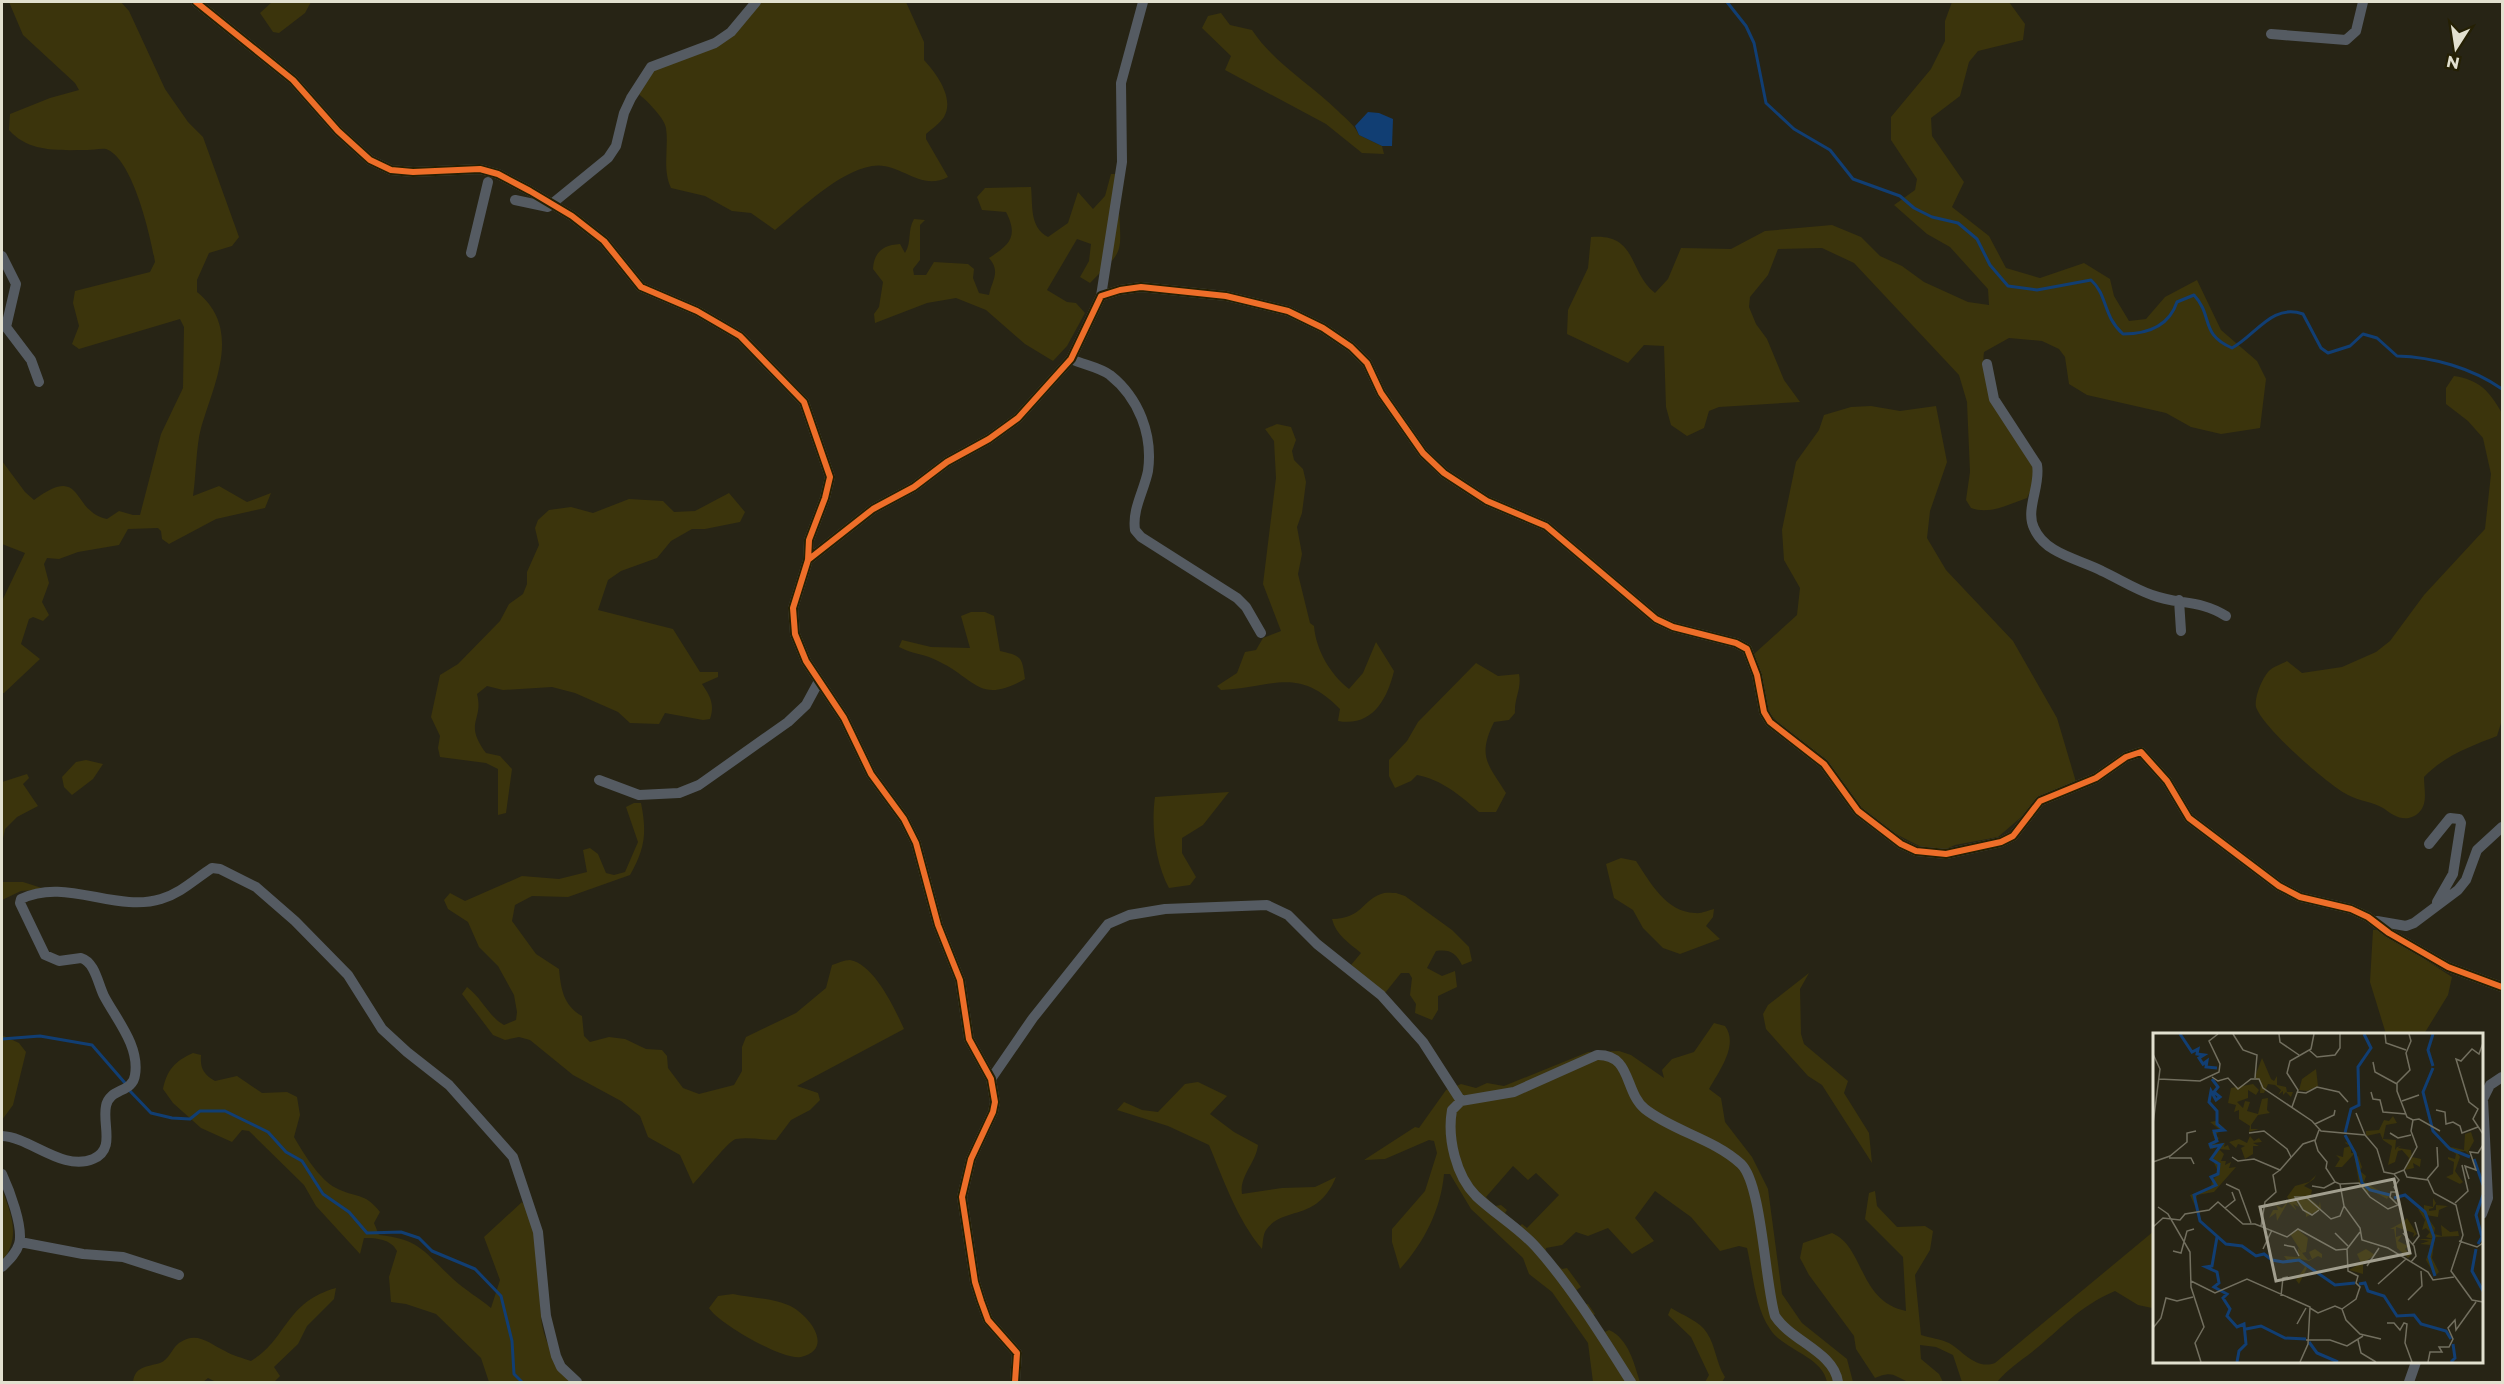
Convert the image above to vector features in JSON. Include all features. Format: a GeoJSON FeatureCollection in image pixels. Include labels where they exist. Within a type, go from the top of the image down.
{"type":"FeatureCollection","features":[{"type":"Feature","properties":{"kind":"street"},"geometry":{"type":"LineString","coordinates":[[196,2],[293,80],[338,131],[380,166],[413,172],[480,169],[510,180],[553,204],[608,245],[641,287],[697,311],[740,336],[804,402],[830,477],[825,498],[809,540],[808,560],[792,617],[803,654],[844,718],[878,786],[904,819],[912,835],[924,864],[938,924],[960,980],[969,1039],[990,1079],[994,1102],[993,1112],[971,1159],[962,1197],[978,1292],[988,1320],[1017,1353],[1016,1383]]}},
{"type":"Feature","properties":{"kind":"street"},"geometry":{"type":"LineString","coordinates":[[515,200],[548,207],[553,204],[608,158],[616,146],[627,105],[651,67],[715,43],[730,33],[756,2]]}},
{"type":"Feature","properties":{"kind":"street"},"geometry":{"type":"LineString","coordinates":[[808,560],[873,509],[914,487],[947,462],[989,439],[1018,418],[1071,359],[1101,296],[1122,162],[1121,83],[1143,2]]}},
{"type":"Feature","properties":{"kind":"street"},"geometry":{"type":"LineString","coordinates":[[2271,34],[2346,40],[2356,31],[2363,2]]}},
{"type":"Feature","properties":{"kind":"street"},"geometry":{"type":"LineString","coordinates":[[471,253],[488,182]]}},
{"type":"Feature","properties":{"kind":"street"},"geometry":{"type":"LineString","coordinates":[[2,256],[16,284],[6,327],[31,360],[39,382]]}},
{"type":"Feature","properties":{"kind":"street"},"geometry":{"type":"LineString","coordinates":[[1101,296],[1142,287],[1226,296],[1288,311],[1323,328],[1351,347],[1367,363],[1381,393],[1423,453],[1444,473],[1487,501],[1546,526],[1656,619],[1673,627],[1726,640],[1747,649],[1757,675],[1764,712],[1770,722],[1824,764],[1851,803],[1866,818],[1916,851],[1946,854],[2001,842],[2013,836],[2040,801],[2097,778],[2126,757],[2141,752],[2167,781],[2189,818],[2280,886],[2300,897],[2351,909],[2377,921],[2406,926],[2458,890],[2466,880],[2477,850],[2502,827]]}},
{"type":"Feature","properties":{"kind":"street"},"geometry":{"type":"LineString","coordinates":[[1071,359],[1109,375],[1130,396],[1146,428],[1148,472],[1135,512],[1135,530],[1141,537],[1237,597],[1246,607],[1261,633]]}},
{"type":"Feature","properties":{"kind":"street"},"geometry":{"type":"LineString","coordinates":[[1987,364],[1994,399],[2037,465],[2039,478],[2032,526],[2041,540],[2060,553],[2154,596],[2207,606],[2226,616]]}},
{"type":"Feature","properties":{"kind":"street"},"geometry":{"type":"LineString","coordinates":[[2179,600],[2181,631]]}},
{"type":"Feature","properties":{"kind":"street"},"geometry":{"type":"LineString","coordinates":[[599,780],[639,795],[679,793],[699,785],[788,722],[806,705],[819,681]]}},
{"type":"Feature","properties":{"kind":"street"},"geometry":{"type":"LineString","coordinates":[[2429,844],[2450,818],[2459,819],[2461,823],[2453,874],[2434,908]]}},
{"type":"Feature","properties":{"kind":"street"},"geometry":{"type":"LineString","coordinates":[[2,1136],[74,1161],[94,1159],[101,1153],[108,1139],[105,1115],[108,1100],[112,1095],[130,1086],[136,1075],[134,1058],[126,1034],[90,964],[81,958],[59,961],[45,955],[20,903],[21,899],[45,892],[138,902],[160,900],[178,892],[212,868],[220,869],[256,886],[302,928],[348,975],[382,1029],[449,1085],[513,1156],[538,1232],[544,1305],[556,1356],[561,1367],[578,1383]]}},
{"type":"Feature","properties":{"kind":"street"},"geometry":{"type":"LineString","coordinates":[[990,1079],[1034,1018],[1108,924],[1129,915],[1165,909],[1268,905],[1288,915],[1317,944],[1381,995],[1423,1042],[1461,1101]]}},
{"type":"Feature","properties":{"kind":"street"},"geometry":{"type":"LineString","coordinates":[[2377,921],[2389,933],[2448,967],[2502,987]]}},
{"type":"Feature","properties":{"kind":"street"},"geometry":{"type":"LineString","coordinates":[[1631,1383],[1602,1337],[1535,1246],[1474,1194],[1459,1168],[1452,1143],[1452,1110],[1461,1101],[1514,1092],[1597,1055],[1608,1055],[1616,1059],[1644,1108],[1733,1159],[1749,1175],[1775,1316],[1783,1328],[1834,1366],[1838,1383]]}},
{"type":"Feature","properties":{"kind":"street"},"geometry":{"type":"LineString","coordinates":[[2483,1209],[2488,1198],[2483,1099],[2490,1085],[2502,1077]]}},
{"type":"Feature","properties":{"kind":"street"},"geometry":{"type":"LineString","coordinates":[[2,1174],[14,1209],[20,1242],[2,1268]]}},
{"type":"Feature","properties":{"kind":"street"},"geometry":{"type":"LineString","coordinates":[[20,1242],[82,1254],[123,1257],[179,1275]]}},
{"type":"Feature","properties":{"kind":"street"},"geometry":{"type":"LineString","coordinates":[[2409,1383],[2416,1363]]}},
{"type":"Feature","properties":{"kind":"shaded area"},"geometry":{"type":"Polygon","coordinates":[[[9,2],[121,2],[129,11],[165,89],[188,122],[203,137],[239,237],[232,246],[209,253],[197,280],[197,292],[211,307],[219,323],[222,339],[218,375],[199,435],[193,496],[219,486],[247,502],[271,493],[265,508],[216,519],[169,544],[162,539],[158,528],[128,529],[119,545],[78,552],[59,559],[47,558],[44,564],[49,583],[42,602],[49,615],[43,621],[33,617],[29,619],[21,644],[40,659],[2,693],[2,601],[25,553],[2,544],[2,461],[25,492],[34,500],[61,486],[70,487],[87,508],[96,515],[107,519],[119,511],[140,515],[161,434],[183,388],[184,327],[180,319],[79,349],[72,344],[79,326],[73,303],[75,291],[150,272],[155,262],[139,200],[132,182],[116,155],[106,149],[45,149],[26,143],[9,130],[10,114],[50,98],[79,90],[75,83],[23,35],[9,2]]]}},
{"type":"Feature","properties":{"kind":"shaded area"},"geometry":{"type":"Polygon","coordinates":[[[272,2],[311,2],[305,13],[279,33],[273,32],[260,13],[272,2]]]}},
{"type":"Feature","properties":{"kind":"shaded area"},"geometry":{"type":"Polygon","coordinates":[[[753,2],[906,2],[924,42],[924,60],[939,79],[946,94],[947,110],[944,117],[926,134],[926,139],[948,177],[938,181],[928,181],[892,168],[872,166],[846,175],[833,183],[775,230],[751,213],[732,211],[705,196],[671,188],[666,166],[665,124],[652,107],[633,90],[649,64],[723,35],[753,2]]]}},
{"type":"Feature","properties":{"kind":"shaded area"},"geometry":{"type":"Polygon","coordinates":[[[1952,2],[2009,2],[2025,24],[2023,40],[1978,51],[1969,62],[1960,96],[1931,118],[1932,136],[1964,182],[1952,207],[1989,236],[2006,268],[2040,278],[2084,263],[2110,279],[2114,296],[2129,321],[2146,319],[2165,297],[2197,280],[2221,330],[2257,361],[2266,379],[2260,428],[2221,434],[2191,427],[2166,413],[2087,395],[2069,384],[2065,357],[2059,349],[2042,341],[2009,338],[1984,352],[1984,370],[1989,386],[2026,447],[2032,464],[2034,483],[2027,498],[1992,509],[1971,508],[1966,500],[1970,472],[1967,402],[1959,375],[1854,263],[1822,248],[1778,249],[1768,275],[1750,297],[1749,307],[1756,324],[1767,339],[1784,380],[1800,402],[1719,407],[1709,411],[1704,428],[1687,436],[1671,425],[1666,407],[1664,346],[1644,345],[1628,363],[1567,334],[1568,310],[1588,268],[1591,237],[1606,237],[1625,247],[1640,275],[1655,293],[1668,279],[1681,248],[1731,249],[1765,231],[1832,225],[1861,237],[1880,256],[1902,266],[1924,282],[1968,302],[1989,305],[1988,289],[1950,247],[1927,234],[1894,205],[1915,190],[1917,179],[1891,140],[1891,117],[1931,69],[1945,41],[1945,21],[1952,2]]]}},
{"type":"Feature","properties":{"kind":"shaded area"},"geometry":{"type":"Polygon","coordinates":[[[1221,13],[1230,25],[1252,30],[1270,52],[1347,119],[1359,135],[1382,146],[1384,154],[1362,153],[1326,124],[1225,70],[1231,56],[1202,28],[1208,16],[1221,13]]]}},
{"type":"Feature","properties":{"kind":"shaded area"},"geometry":{"type":"Polygon","coordinates":[[[1111,174],[1123,174],[1119,211],[1120,246],[1114,258],[1090,283],[1080,277],[1089,261],[1091,244],[1077,239],[1047,290],[1067,302],[1076,303],[1085,313],[1067,346],[1053,361],[1025,344],[986,310],[956,298],[927,303],[875,323],[874,314],[879,307],[883,282],[873,269],[875,258],[884,248],[900,244],[905,253],[914,219],[925,220],[920,225],[920,260],[913,269],[914,275],[926,275],[934,262],[968,264],[974,269],[973,278],[979,293],[989,295],[995,272],[989,258],[1007,244],[1012,228],[1006,212],[982,210],[977,197],[985,188],[1031,187],[1035,222],[1042,233],[1048,237],[1068,223],[1078,192],[1093,209],[1105,196],[1111,174]]]}},
{"type":"Feature","properties":{"kind":"shaded area"},"geometry":{"type":"Polygon","coordinates":[[[2454,376],[2471,380],[2483,388],[2493,398],[2502,413],[2502,720],[2497,736],[2449,757],[2424,777],[2423,807],[2416,815],[2402,818],[2379,806],[2348,795],[2326,780],[2271,728],[2256,707],[2256,699],[2268,672],[2287,661],[2302,673],[2342,667],[2376,652],[2390,641],[2424,595],[2485,529],[2491,474],[2483,438],[2468,421],[2446,404],[2446,388],[2454,376]]]}},
{"type":"Feature","properties":{"kind":"shaded area"},"geometry":{"type":"Polygon","coordinates":[[[1871,406],[1900,411],[1936,406],[1947,462],[1930,511],[1927,538],[1946,570],[2013,641],[2057,718],[2076,782],[2026,813],[1998,837],[1955,845],[1942,851],[1927,850],[1894,833],[1862,810],[1770,714],[1754,654],[1797,615],[1800,588],[1784,560],[1782,530],[1796,462],[1819,430],[1824,415],[1851,407],[1871,406]]]}},
{"type":"Feature","properties":{"kind":"shaded area"},"geometry":{"type":"Polygon","coordinates":[[[1277,424],[1291,427],[1296,440],[1292,451],[1294,460],[1303,469],[1306,482],[1302,513],[1297,527],[1302,554],[1298,574],[1310,623],[1314,626],[1321,653],[1330,669],[1349,689],[1363,673],[1376,642],[1394,671],[1382,701],[1376,709],[1360,720],[1338,721],[1340,709],[1325,695],[1311,687],[1297,683],[1284,682],[1221,690],[1217,686],[1237,673],[1245,652],[1256,650],[1263,638],[1281,631],[1263,584],[1276,478],[1274,441],[1265,429],[1277,424]]]}},
{"type":"Feature","properties":{"kind":"shaded area"},"geometry":{"type":"Polygon","coordinates":[[[729,493],[745,512],[740,522],[705,529],[692,529],[671,541],[657,558],[621,571],[608,580],[598,610],[673,629],[700,672],[718,672],[718,677],[702,684],[711,700],[710,719],[703,720],[665,713],[659,724],[630,723],[618,712],[575,693],[552,687],[503,690],[487,686],[477,694],[476,734],[486,753],[500,756],[512,769],[506,813],[498,815],[498,769],[486,763],[440,757],[438,748],[440,736],[431,717],[440,675],[458,664],[500,621],[509,604],[523,594],[527,584],[527,572],[539,545],[535,528],[538,520],[549,510],[571,507],[593,513],[629,499],[663,501],[674,512],[695,511],[729,493]]]}},
{"type":"Feature","properties":{"kind":"shaded area"},"geometry":{"type":"Polygon","coordinates":[[[971,612],[985,612],[994,616],[1000,651],[1013,654],[1020,659],[1025,679],[997,690],[987,689],[978,686],[938,661],[899,647],[902,640],[931,647],[970,648],[961,616],[971,612]]]}},
{"type":"Feature","properties":{"kind":"shaded area"},"geometry":{"type":"Polygon","coordinates":[[[1476,663],[1498,676],[1519,674],[1520,684],[1515,713],[1509,720],[1494,722],[1486,744],[1487,760],[1506,793],[1496,812],[1479,812],[1435,780],[1417,775],[1411,781],[1395,788],[1389,776],[1389,760],[1407,741],[1418,722],[1476,663]]]}},
{"type":"Feature","properties":{"kind":"shaded area"},"geometry":{"type":"Polygon","coordinates":[[[86,760],[103,764],[93,779],[72,795],[64,787],[62,777],[76,762],[86,760]]]}},
{"type":"Feature","properties":{"kind":"shaded area"},"geometry":{"type":"Polygon","coordinates":[[[27,774],[29,778],[23,784],[38,806],[17,817],[5,829],[2,843],[2,782],[27,774]]]}},
{"type":"Feature","properties":{"kind":"shaded area"},"geometry":{"type":"Polygon","coordinates":[[[1229,792],[1203,825],[1182,838],[1182,853],[1196,877],[1190,885],[1169,888],[1160,867],[1155,843],[1155,797],[1229,792]]]}},
{"type":"Feature","properties":{"kind":"shaded area"},"geometry":{"type":"Polygon","coordinates":[[[634,803],[641,803],[644,832],[642,849],[630,875],[568,897],[532,896],[515,905],[512,921],[536,954],[559,969],[564,996],[571,1007],[582,1016],[584,1036],[590,1042],[609,1037],[625,1039],[646,1049],[662,1050],[667,1056],[668,1068],[683,1088],[699,1094],[734,1085],[742,1071],[742,1047],[746,1037],[796,1013],[826,988],[832,965],[850,960],[859,963],[883,988],[904,1029],[797,1086],[818,1093],[820,1100],[810,1110],[791,1120],[776,1140],[746,1138],[732,1141],[693,1184],[680,1155],[648,1137],[640,1116],[621,1101],[573,1075],[530,1040],[519,1037],[505,1040],[493,1035],[462,994],[467,987],[504,1025],[516,1020],[514,995],[498,966],[479,947],[468,922],[448,909],[444,900],[450,893],[465,901],[522,876],[559,879],[587,872],[583,850],[590,848],[598,854],[606,873],[614,875],[625,872],[638,842],[626,807],[634,803]]]}},
{"type":"Feature","properties":{"kind":"shaded area"},"geometry":{"type":"Polygon","coordinates":[[[1621,858],[1636,861],[1660,894],[1676,907],[1697,913],[1714,909],[1713,917],[1706,926],[1720,939],[1680,954],[1663,948],[1643,928],[1633,910],[1614,898],[1606,864],[1621,858]]]}},
{"type":"Feature","properties":{"kind":"shaded area"},"geometry":{"type":"Polygon","coordinates":[[[2,882],[23,882],[45,889],[21,891],[2,900],[2,882]]]}},
{"type":"Feature","properties":{"kind":"shaded area"},"geometry":{"type":"Polygon","coordinates":[[[1396,893],[1405,896],[1452,930],[1469,947],[1472,961],[1462,965],[1452,953],[1436,951],[1427,968],[1442,976],[1455,971],[1457,987],[1438,996],[1438,1010],[1432,1020],[1415,1013],[1416,1004],[1410,995],[1412,978],[1409,973],[1401,973],[1385,993],[1351,965],[1361,953],[1340,934],[1332,919],[1356,913],[1374,897],[1381,894],[1396,893]]]}},
{"type":"Feature","properties":{"kind":"shaded area"},"geometry":{"type":"Polygon","coordinates":[[[2373,930],[2380,930],[2452,977],[2448,995],[2425,1033],[2386,1033],[2370,982],[2373,930]]]}},
{"type":"Feature","properties":{"kind":"shaded area"},"geometry":{"type":"Polygon","coordinates":[[[1809,973],[1800,989],[1801,1034],[1804,1044],[1848,1081],[1844,1093],[1869,1133],[1872,1163],[1822,1085],[1808,1076],[1766,1029],[1763,1014],[1768,1005],[1809,973]]]}},
{"type":"Feature","properties":{"kind":"shaded area"},"geometry":{"type":"Polygon","coordinates":[[[1714,1023],[1725,1026],[1729,1033],[1729,1050],[1709,1089],[1721,1098],[1725,1122],[1752,1157],[1768,1189],[1782,1294],[1802,1323],[1847,1359],[1853,1382],[1827,1382],[1818,1366],[1776,1336],[1770,1329],[1758,1301],[1747,1248],[1739,1246],[1720,1251],[1691,1217],[1655,1191],[1635,1218],[1654,1241],[1632,1254],[1608,1228],[1588,1236],[1576,1232],[1562,1245],[1546,1248],[1545,1254],[1562,1269],[1567,1268],[1581,1287],[1569,1295],[1583,1305],[1588,1304],[1595,1314],[1592,1316],[1605,1332],[1609,1330],[1621,1339],[1630,1353],[1640,1382],[1593,1382],[1588,1343],[1552,1292],[1529,1274],[1523,1258],[1471,1209],[1450,1174],[1444,1174],[1435,1213],[1424,1237],[1400,1269],[1392,1242],[1392,1229],[1425,1191],[1437,1153],[1434,1141],[1429,1140],[1385,1159],[1364,1160],[1415,1127],[1419,1128],[1446,1090],[1461,1084],[1476,1088],[1487,1083],[1504,1086],[1588,1052],[1619,1051],[1631,1055],[1664,1078],[1662,1070],[1672,1059],[1694,1052],[1714,1023]],[[1513,1166],[1486,1197],[1495,1206],[1501,1205],[1507,1210],[1505,1213],[1520,1226],[1522,1224],[1527,1228],[1559,1195],[1536,1173],[1528,1180],[1513,1166]]]}},
{"type":"Feature","properties":{"kind":"shaded area"},"geometry":{"type":"Polygon","coordinates":[[[2,1035],[19,1043],[26,1052],[13,1105],[2,1120],[2,1035]]]}},
{"type":"Feature","properties":{"kind":"shaded area"},"geometry":{"type":"Polygon","coordinates":[[[193,1053],[201,1055],[203,1070],[215,1081],[237,1076],[262,1093],[287,1092],[297,1097],[300,1115],[294,1137],[318,1172],[336,1188],[364,1198],[375,1206],[380,1212],[374,1223],[379,1235],[404,1240],[421,1249],[458,1283],[491,1308],[500,1280],[484,1237],[522,1202],[534,1228],[537,1244],[544,1333],[553,1355],[571,1382],[489,1382],[481,1358],[436,1314],[406,1304],[391,1302],[389,1277],[397,1251],[391,1244],[378,1239],[364,1238],[360,1254],[316,1206],[304,1185],[249,1131],[242,1130],[232,1142],[201,1128],[173,1103],[163,1089],[167,1076],[181,1059],[193,1053]]]}},
{"type":"Feature","properties":{"kind":"shaded area"},"geometry":{"type":"Polygon","coordinates":[[[1198,1082],[1227,1096],[1210,1114],[1234,1132],[1258,1145],[1243,1181],[1242,1194],[1282,1188],[1315,1187],[1336,1177],[1320,1201],[1273,1222],[1265,1232],[1262,1249],[1238,1212],[1209,1145],[1168,1126],[1117,1110],[1124,1102],[1142,1110],[1158,1112],[1185,1084],[1198,1082]]]}},
{"type":"Feature","properties":{"kind":"shaded area"},"geometry":{"type":"Polygon","coordinates":[[[2,1190],[12,1218],[13,1236],[8,1253],[2,1262],[2,1190]]]}},
{"type":"Feature","properties":{"kind":"shaded area"},"geometry":{"type":"Polygon","coordinates":[[[1875,1191],[1877,1206],[1897,1227],[1925,1226],[1933,1231],[1930,1250],[1915,1275],[1921,1335],[1943,1340],[1976,1362],[1988,1365],[1995,1363],[2153,1232],[2153,1310],[2138,1305],[2115,1291],[2102,1297],[2009,1369],[1997,1382],[1962,1382],[1953,1355],[1936,1347],[1920,1345],[1921,1359],[1939,1374],[1943,1382],[1912,1383],[1889,1374],[1875,1378],[1856,1349],[1854,1336],[1809,1275],[1800,1258],[1803,1243],[1832,1233],[1843,1240],[1851,1250],[1870,1286],[1879,1297],[1890,1305],[1906,1311],[1903,1257],[1865,1219],[1869,1193],[1875,1191]]]}},
{"type":"Feature","properties":{"kind":"shaded area"},"geometry":{"type":"Polygon","coordinates":[[[336,1288],[334,1299],[307,1326],[298,1344],[274,1367],[280,1376],[274,1382],[216,1382],[208,1378],[203,1382],[133,1382],[139,1370],[160,1363],[179,1343],[186,1339],[198,1338],[251,1361],[272,1343],[306,1302],[336,1288]]]}},
{"type":"Feature","properties":{"kind":"shaded area"},"geometry":{"type":"Polygon","coordinates":[[[733,1294],[775,1301],[796,1309],[815,1331],[818,1339],[817,1347],[811,1353],[801,1357],[792,1357],[766,1347],[737,1331],[709,1308],[718,1296],[733,1294]]]}},
{"type":"Feature","properties":{"kind":"shaded area"},"geometry":{"type":"Polygon","coordinates":[[[1671,1308],[1695,1322],[1707,1333],[1725,1377],[1722,1382],[1705,1382],[1709,1375],[1691,1337],[1668,1315],[1671,1308]]]}},
{"type":"Feature","properties":{"kind":"water"},"geometry":{"type":"Polygon","coordinates":[[[1368,112],[1379,113],[1393,119],[1392,146],[1382,146],[1359,135],[1355,126],[1368,112]]]}},
{"type":"Feature","properties":{"kind":"waterway"},"geometry":{"type":"LineString","coordinates":[[1727,2],[1746,26],[1754,43],[1766,103],[1794,129],[1830,150],[1853,179],[1900,196],[1914,208],[1932,217],[1958,223],[1977,239],[1990,265],[2008,286],[2037,290],[2091,280],[2100,292],[2116,327],[2123,334],[2156,327],[2169,317],[2177,302],[2194,295],[2204,310],[2215,336],[2232,348],[2273,316],[2292,312],[2303,314],[2321,348],[2328,353],[2350,346],[2363,334],[2377,338],[2397,356],[2452,365],[2478,375],[2502,389]]}},
{"type":"Feature","properties":{"kind":"waterway"},"geometry":{"type":"LineString","coordinates":[[2,1039],[40,1036],[92,1045],[125,1083]]}},
{"type":"Feature","properties":{"kind":"waterway"},"geometry":{"type":"LineString","coordinates":[[130,1091],[151,1113],[190,1119],[200,1111],[225,1111],[268,1132],[286,1152],[302,1161],[323,1194],[349,1212],[367,1233],[401,1232],[419,1238],[432,1251],[475,1269],[501,1296],[512,1341],[514,1374],[522,1382]]}},
{"type":"Feature","properties":{"kind":"cycle path"},"geometry":{"type":"LineString","coordinates":[[196,2],[293,80],[338,131],[370,160],[391,170],[413,172],[480,169],[498,174],[530,191],[572,216],[604,241],[641,287],[697,311],[740,336],[804,402],[830,477],[825,498],[809,540],[808,560],[793,608],[795,634],[806,661],[844,718],[871,774],[904,819],[916,843],[938,925],[960,980],[969,1039],[991,1079],[995,1102],[993,1112],[971,1159],[962,1197],[975,1282],[988,1320],[1017,1353],[1015,1382]]}},
{"type":"Feature","properties":{"kind":"cycle path"},"geometry":{"type":"LineString","coordinates":[[808,560],[873,509],[914,487],[947,462],[989,439],[1018,418],[1071,359],[1101,296],[1141,287],[1226,296],[1288,311],[1323,328],[1351,347],[1367,363],[1381,393],[1423,453],[1444,473],[1487,501],[1546,526],[1656,619],[1673,627],[1736,643],[1747,649],[1757,675],[1764,712],[1770,722],[1824,764],[1858,811],[1901,844],[1916,851],[1946,854],[2001,842],[2013,836],[2040,801],[2096,778],[2126,757],[2141,752],[2167,781],[2189,818],[2279,886],[2300,897],[2351,909],[2368,917],[2389,933],[2448,967],[2502,987]]}}]}
